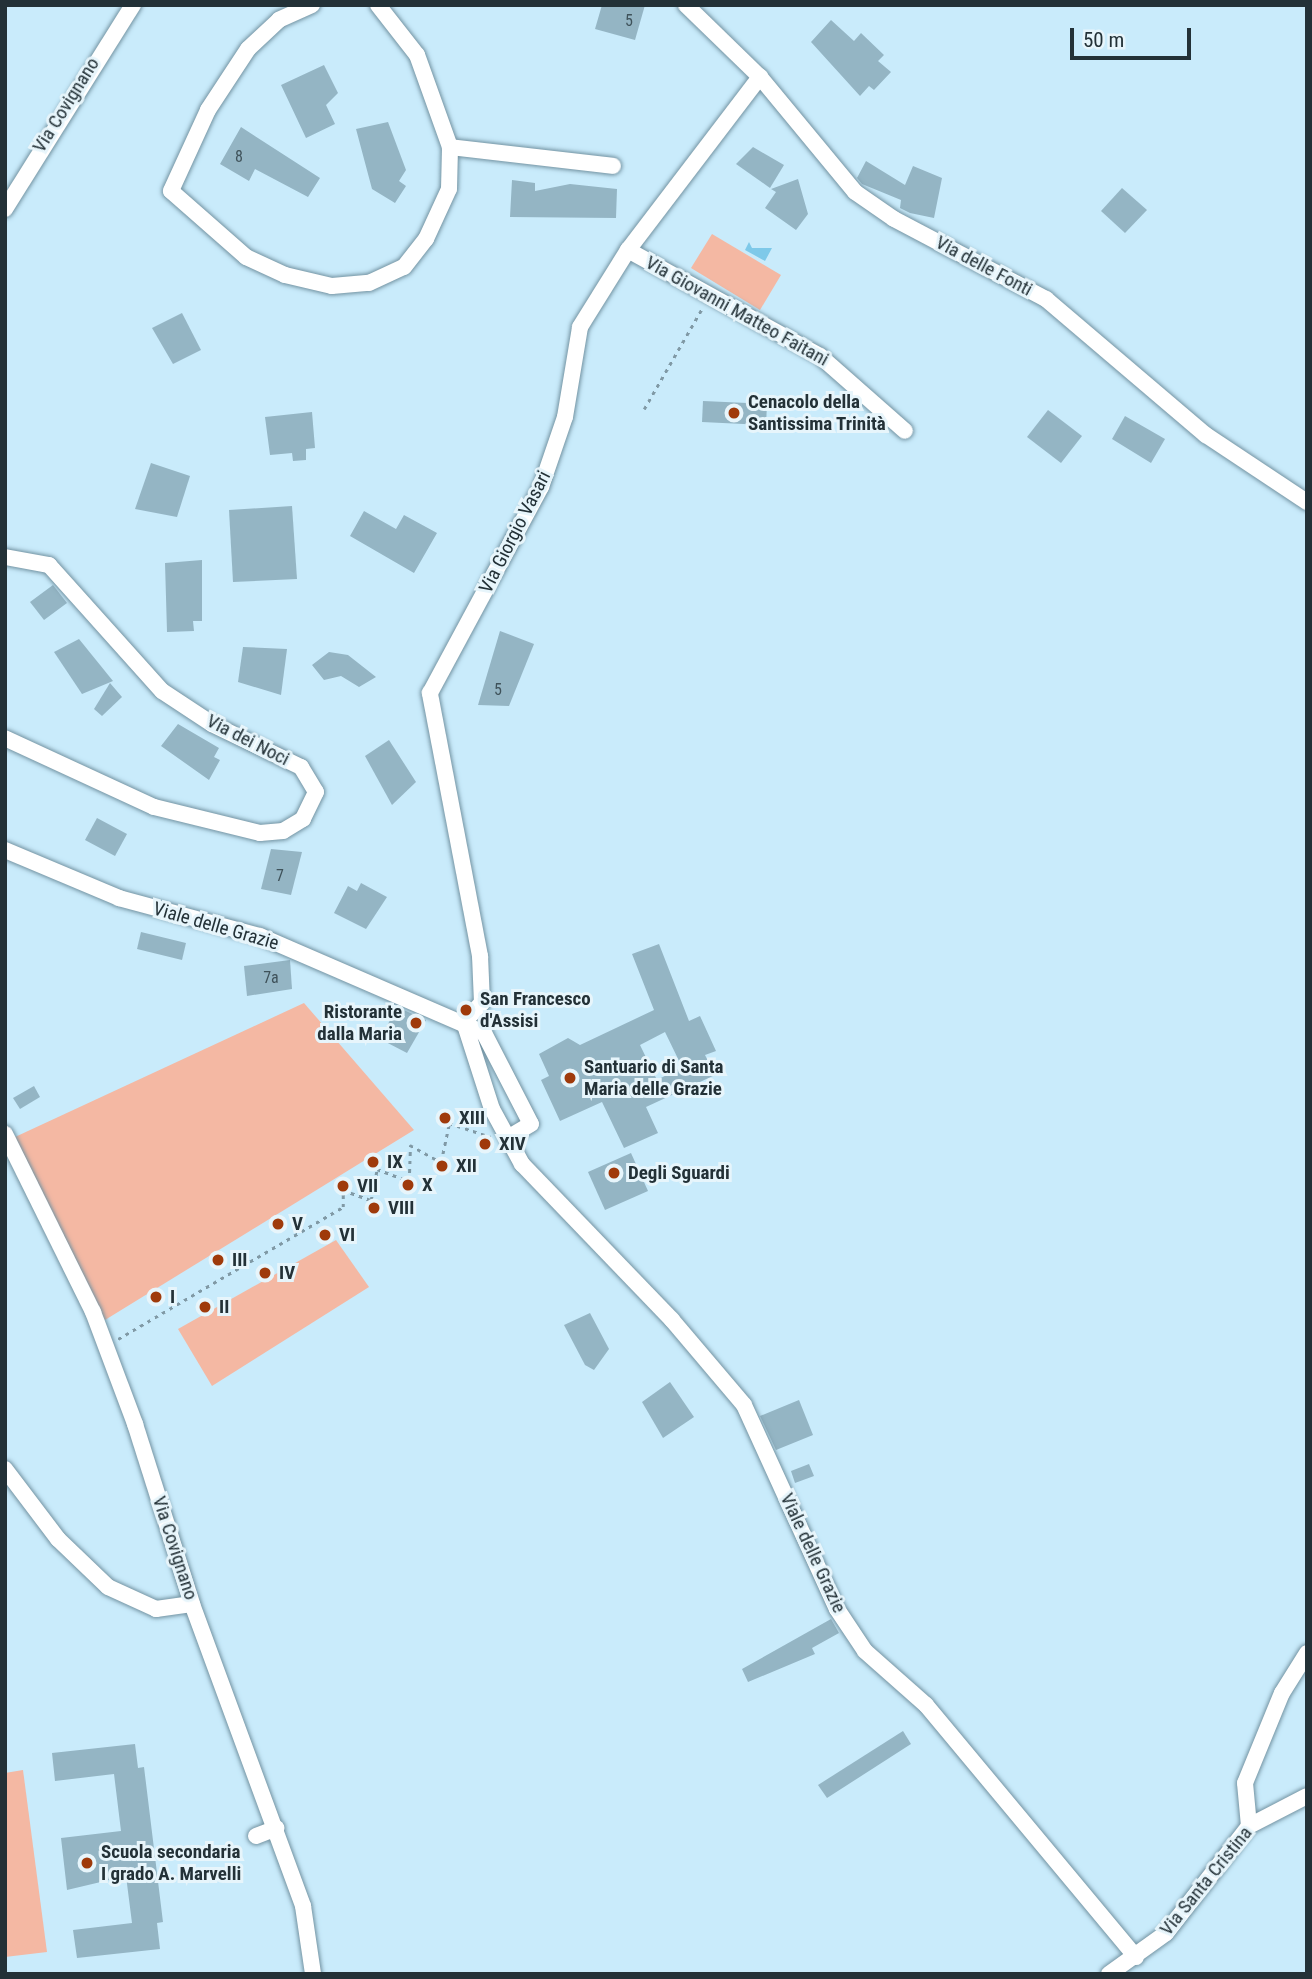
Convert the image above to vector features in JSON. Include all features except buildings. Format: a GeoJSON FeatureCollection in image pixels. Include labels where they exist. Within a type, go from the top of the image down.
{"type":"FeatureCollection","features":[{"type":"Feature","properties":{"kind":"street","name":"Via Covignano"},"geometry":{"type":"LineString","coordinates":[[5,209],[133,5]]}},
{"type":"Feature","properties":{"kind":"street"},"geometry":{"type":"LineString","coordinates":[[312,5],[279,20],[248,49],[208,110],[172,191],[196,217],[246,257],[285,275],[332,286],[369,283],[404,267],[426,239],[449,190],[450,146],[417,55],[377,5]]}},
{"type":"Feature","properties":{"kind":"street","name":"Via delle Fonti"},"geometry":{"type":"LineString","coordinates":[[686,5],[760,77],[855,192],[894,219],[1046,299],[1206,435],[1307,502]]}},
{"type":"Feature","properties":{"kind":"street","name":"Via Giorgio Vasari"},"geometry":{"type":"LineString","coordinates":[[464,1022],[482,1003],[480,956],[430,693],[541,487],[565,417],[580,327],[628,250],[760,77]]}},
{"type":"Feature","properties":{"kind":"street"},"geometry":{"type":"LineString","coordinates":[[450,146],[613,166]]}},
{"type":"Feature","properties":{"kind":"street","name":"Via Giovanni Matteo Faitani"},"geometry":{"type":"LineString","coordinates":[[628,250],[820,356],[905,431]]}},
{"type":"Feature","properties":{"kind":"street","name":"Via dei Noci"},"geometry":{"type":"LineString","coordinates":[[5,557],[49,565],[162,691],[212,724],[302,767],[316,792],[303,819],[283,831],[260,833],[154,807],[5,738]]}},
{"type":"Feature","properties":{"kind":"street","name":"Viale delle Grazie"},"geometry":{"type":"LineString","coordinates":[[5,850],[119,898],[260,936],[464,1022],[484,1033],[531,1124],[508,1138]]}},
{"type":"Feature","properties":{"kind":"street","name":"Viale delle Grazie"},"geometry":{"type":"LineString","coordinates":[[464,1022],[508,1138],[531,1174],[672,1320],[744,1405],[837,1609],[865,1651],[935,1715],[1136,1957]]}},
{"type":"Feature","properties":{"kind":"street","name":"Via Covignano"},"geometry":{"type":"LineString","coordinates":[[5,1133],[106,1345],[192,1604],[303,1906],[313,1974]]}},
{"type":"Feature","properties":{"kind":"street"},"geometry":{"type":"LineString","coordinates":[[5,1469],[58,1539],[108,1587],[156,1609],[192,1604]]}},
{"type":"Feature","properties":{"kind":"street"},"geometry":{"type":"LineString","coordinates":[[1249,1826],[1245,1783],[1282,1693],[1307,1653]]}},
{"type":"Feature","properties":{"kind":"street","name":"Via Santa Cristina"},"geometry":{"type":"LineString","coordinates":[[1109,1974],[1166,1933],[1249,1826],[1307,1796]]}},
{"type":"Feature","properties":{"kind":"street"},"geometry":{"type":"LineString","coordinates":[[256,1836],[276,1828]]}},
{"type":"Feature","properties":{"kind":"path"},"geometry":{"type":"LineString","coordinates":[[644,410],[665,364],[710,296]]}},
{"type":"Feature","properties":{"kind":"path"},"geometry":{"type":"LineString","coordinates":[[106,1345],[343,1207],[343,1190],[371,1200],[377,1169],[408,1181],[410,1146],[441,1163],[449,1123],[483,1137],[508,1138]]}},
{"type":"Feature","properties":{"kind":"shaded area"},"geometry":{"type":"Polygon","coordinates":[[[712,234],[781,275],[760,310],[691,268],[712,234]]]}},
{"type":"Feature","properties":{"kind":"shaded area"},"geometry":{"type":"Polygon","coordinates":[[[304,1003],[414,1130],[105,1320],[15,1137],[304,1003]]]}},
{"type":"Feature","properties":{"kind":"shaded area"},"geometry":{"type":"Polygon","coordinates":[[[336,1240],[369,1287],[212,1386],[178,1329],[336,1240]]]}},
{"type":"Feature","properties":{"kind":"shaded area"},"geometry":{"type":"Polygon","coordinates":[[[23,1770],[47,1952],[5,1957],[5,1773],[23,1770]]]}},
{"type":"Feature","properties":{"kind":"water"},"geometry":{"type":"Polygon","coordinates":[[[749,242],[752,248],[772,248],[765,261],[745,250],[749,242]]]}},
{"type":"Feature","properties":{"kind":"place","name":"Cenacolo della Santissima Trinità"},"geometry":{"type":"Point","coordinates":[734,413]}},
{"type":"Feature","properties":{"kind":"place","name":"San Francesco d'Assisi"},"geometry":{"type":"Point","coordinates":[466,1010]}},
{"type":"Feature","properties":{"kind":"place","name":"Ristorante dalla Maria"},"geometry":{"type":"Point","coordinates":[416,1023]}},
{"type":"Feature","properties":{"kind":"place","name":"Santuario di Santa Maria delle Grazie"},"geometry":{"type":"Point","coordinates":[570,1078]}},
{"type":"Feature","properties":{"kind":"place","name":"XIII"},"geometry":{"type":"Point","coordinates":[445,1118]}},
{"type":"Feature","properties":{"kind":"place","name":"XIV"},"geometry":{"type":"Point","coordinates":[485,1144]}},
{"type":"Feature","properties":{"kind":"place","name":"IX"},"geometry":{"type":"Point","coordinates":[373,1162]}},
{"type":"Feature","properties":{"kind":"place","name":"XII"},"geometry":{"type":"Point","coordinates":[442,1166]}},
{"type":"Feature","properties":{"kind":"place","name":"Degli Sguardi"},"geometry":{"type":"Point","coordinates":[614,1173]}},
{"type":"Feature","properties":{"kind":"place","name":"X"},"geometry":{"type":"Point","coordinates":[408,1185]}},
{"type":"Feature","properties":{"kind":"place","name":"VII"},"geometry":{"type":"Point","coordinates":[343,1186]}},
{"type":"Feature","properties":{"kind":"place","name":"VIII"},"geometry":{"type":"Point","coordinates":[374,1208]}},
{"type":"Feature","properties":{"kind":"place","name":"V"},"geometry":{"type":"Point","coordinates":[278,1224]}},
{"type":"Feature","properties":{"kind":"place","name":"VI"},"geometry":{"type":"Point","coordinates":[325,1235]}},
{"type":"Feature","properties":{"kind":"place","name":"III"},"geometry":{"type":"Point","coordinates":[218,1260]}},
{"type":"Feature","properties":{"kind":"place","name":"IV"},"geometry":{"type":"Point","coordinates":[265,1273]}},
{"type":"Feature","properties":{"kind":"place","name":"I"},"geometry":{"type":"Point","coordinates":[156,1297]}},
{"type":"Feature","properties":{"kind":"place","name":"II"},"geometry":{"type":"Point","coordinates":[205,1307]}},
{"type":"Feature","properties":{"kind":"place","name":"Scuola secondaria I grado A. Marvelli"},"geometry":{"type":"Point","coordinates":[87,1863]}}]}
